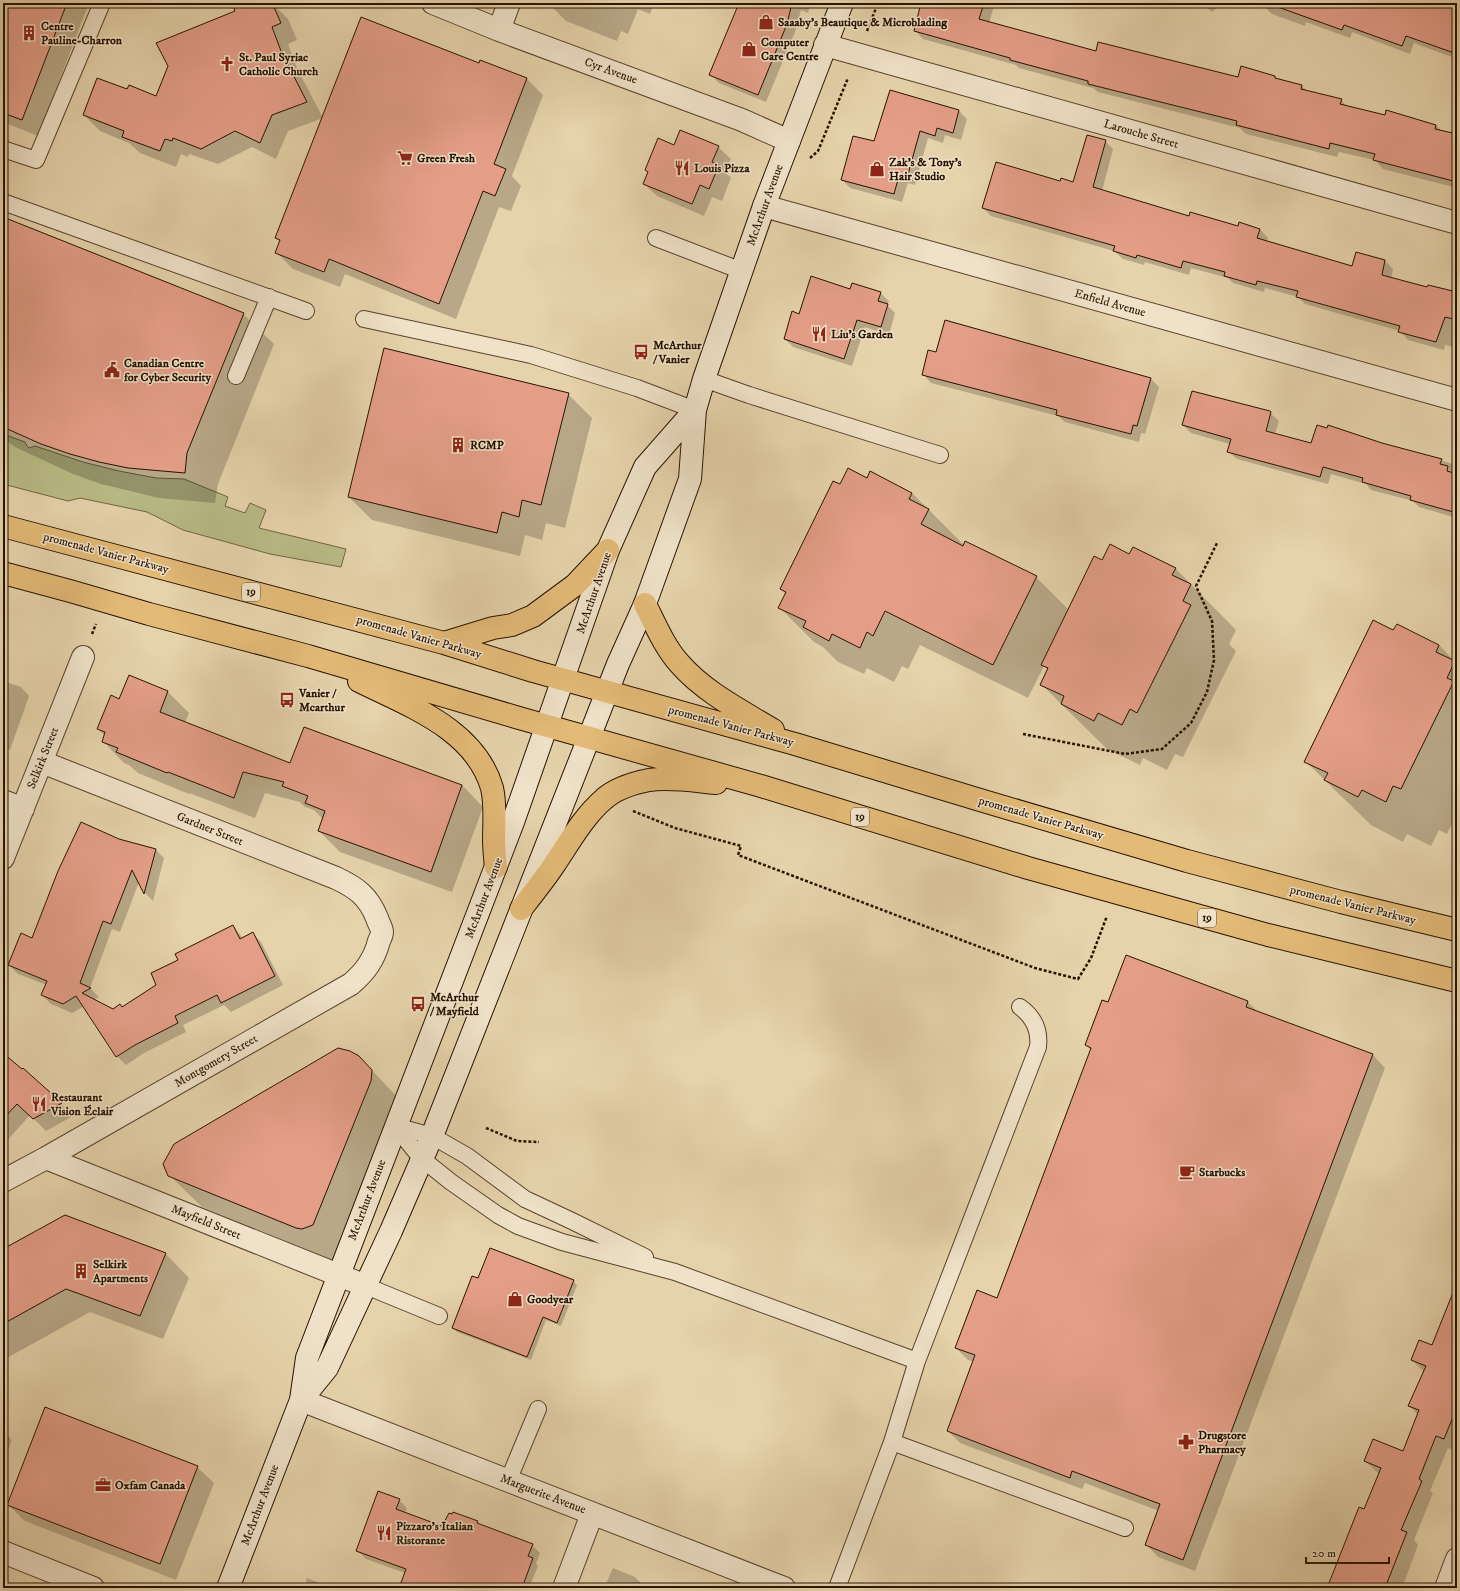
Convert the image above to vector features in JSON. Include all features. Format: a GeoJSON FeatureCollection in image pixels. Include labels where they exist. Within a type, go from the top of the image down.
{"type":"FeatureCollection","features":[{"type":"Feature","properties":{"kind":"main road","name":"promenade Vanier Parkway"},"geometry":{"type":"LineString","coordinates":[[3,526],[444,643],[607,692],[795,744],[1187,861],[1341,902],[1457,930]]}},
{"type":"Feature","properties":{"kind":"main road"},"geometry":{"type":"LineString","coordinates":[[444,643],[493,628],[512,625],[533,616],[575,585],[608,550]]}},
{"type":"Feature","properties":{"kind":"main road","name":"19"},"geometry":{"type":"LineString","coordinates":[[3,573],[149,614],[308,656],[761,786],[1028,868],[1268,935],[1457,981]]}},
{"type":"Feature","properties":{"kind":"main road"},"geometry":{"type":"LineString","coordinates":[[645,604],[657,630],[677,662],[687,672],[712,693],[795,744]]}},
{"type":"Feature","properties":{"kind":"main road"},"geometry":{"type":"LineString","coordinates":[[308,656],[433,718],[459,737],[468,747],[478,760],[492,789],[496,867]]}},
{"type":"Feature","properties":{"kind":"main road"},"geometry":{"type":"LineString","coordinates":[[521,909],[595,808],[604,798],[619,790],[648,780],[665,779],[761,786]]}},
{"type":"Feature","properties":{"kind":"street","name":"Cyr Avenue"},"geometry":{"type":"LineString","coordinates":[[433,3],[499,30],[742,120],[789,141]]}},
{"type":"Feature","properties":{"kind":"street"},"geometry":{"type":"LineString","coordinates":[[499,30],[509,3]]}},
{"type":"Feature","properties":{"kind":"street","name":"McArthur Avenue"},"geometry":{"type":"LineString","coordinates":[[301,1400],[327,1368],[366,1286],[421,1158],[432,1136],[607,692],[645,604],[690,479],[695,410],[704,379],[764,206],[842,3]]}},
{"type":"Feature","properties":{"kind":"street","name":"Larouche Street"},"geometry":{"type":"LineString","coordinates":[[825,45],[1457,223]]}},
{"type":"Feature","properties":{"kind":"street","name":"Enfield Avenue"},"geometry":{"type":"LineString","coordinates":[[764,206],[1457,400]]}},
{"type":"Feature","properties":{"kind":"street","name":"McArthur Avenue"},"geometry":{"type":"LineString","coordinates":[[228,1588],[301,1400],[307,1358],[395,1126],[496,867],[548,726],[608,550],[645,467],[695,410]]}},
{"type":"Feature","properties":{"kind":"street","name":"Selkirk Street"},"geometry":{"type":"LineString","coordinates":[[3,858],[13,805],[42,762],[84,657]]}},
{"type":"Feature","properties":{"kind":"street","name":"Gardner Street"},"geometry":{"type":"LineString","coordinates":[[42,762],[336,878],[352,886],[363,894],[372,906]]}},
{"type":"Feature","properties":{"kind":"street","name":"Montgomery Street"},"geometry":{"type":"LineString","coordinates":[[3,1181],[46,1158],[350,984],[362,974],[371,962],[377,950],[382,932],[372,906]]}},
{"type":"Feature","properties":{"kind":"street","name":"Mayfield Street"},"geometry":{"type":"LineString","coordinates":[[46,1158],[366,1286]]}},
{"type":"Feature","properties":{"kind":"street","name":"Marguerite Avenue"},"geometry":{"type":"LineString","coordinates":[[301,1400],[784,1588]]}},
{"type":"Feature","properties":{"kind":"street"},"geometry":{"type":"LineString","coordinates":[[564,1588],[592,1514]]}},
{"type":"Feature","properties":{"kind":"street"},"geometry":{"type":"LineString","coordinates":[[3,1552],[93,1588]]}},
{"type":"Feature","properties":{"kind":"street"},"geometry":{"type":"LineString","coordinates":[[1446,1588],[1457,1559]]}},
{"type":"Feature","properties":{"kind":"lane"},"geometry":{"type":"LineString","coordinates":[[3,149],[36,160],[102,3]]}},
{"type":"Feature","properties":{"kind":"lane"},"geometry":{"type":"LineString","coordinates":[[3,202],[306,311]]}},
{"type":"Feature","properties":{"kind":"lane"},"geometry":{"type":"LineString","coordinates":[[656,238],[742,271]]}},
{"type":"Feature","properties":{"kind":"lane"},"geometry":{"type":"LineString","coordinates":[[236,376],[269,297]]}},
{"type":"Feature","properties":{"kind":"lane"},"geometry":{"type":"LineString","coordinates":[[364,319],[531,355],[636,388],[695,410]]}},
{"type":"Feature","properties":{"kind":"lane"},"geometry":{"type":"LineString","coordinates":[[704,379],[749,395],[940,455]]}},
{"type":"Feature","properties":{"kind":"lane"},"geometry":{"type":"LineString","coordinates":[[837,1588],[892,1442],[917,1361],[1038,1047],[1039,1037],[1033,1020],[1027,1012],[1020,1007]]}},
{"type":"Feature","properties":{"kind":"lane"},"geometry":{"type":"LineString","coordinates":[[395,1126],[432,1136],[467,1156],[525,1199],[675,1272]]}},
{"type":"Feature","properties":{"kind":"lane"},"geometry":{"type":"LineString","coordinates":[[395,1126],[421,1158],[451,1182],[498,1215],[518,1226],[562,1242],[675,1272],[917,1361]]}},
{"type":"Feature","properties":{"kind":"lane"},"geometry":{"type":"LineString","coordinates":[[366,1286],[439,1316]]}},
{"type":"Feature","properties":{"kind":"lane"},"geometry":{"type":"LineString","coordinates":[[508,1481],[538,1410]]}},
{"type":"Feature","properties":{"kind":"lane"},"geometry":{"type":"LineString","coordinates":[[892,1442],[1125,1528]]}},
{"type":"Feature","properties":{"kind":"path"},"geometry":{"type":"LineString","coordinates":[[1023,734],[1125,754],[1162,749],[1191,723],[1207,692],[1214,660],[1212,621],[1196,586],[1218,543]]}},
{"type":"Feature","properties":{"kind":"path"},"geometry":{"type":"LineString","coordinates":[[84,657],[104,601]]}},
{"type":"Feature","properties":{"kind":"path"},"geometry":{"type":"LineString","coordinates":[[632,810],[675,828],[741,846],[738,856],[1035,968],[1078,979],[1091,958],[1107,916]]}},
{"type":"Feature","properties":{"kind":"path"},"geometry":{"type":"LineString","coordinates":[[486,1128],[517,1141],[540,1142]]}},
{"type":"Feature","properties":{"kind":"green space"},"geometry":{"type":"Polygon","coordinates":[[[3,434],[25,442],[29,448],[35,446],[83,462],[119,471],[156,478],[184,479],[228,497],[225,506],[245,513],[250,503],[266,510],[259,528],[346,549],[341,567],[270,554],[183,530],[147,512],[80,498],[68,501],[3,484],[3,434]]]}},
{"type":"Feature","properties":{"kind":"building","name":"Centre Pauline-Charron"},"geometry":{"type":"Polygon","coordinates":[[[3,3],[67,3],[22,120],[3,113],[3,3]]]}},
{"type":"Feature","properties":{"kind":"building","name":"St. Paul Syriac Catholic Church"},"geometry":{"type":"Polygon","coordinates":[[[232,3],[272,3],[281,23],[272,27],[281,51],[307,102],[272,115],[260,143],[235,131],[201,149],[173,138],[172,141],[165,139],[160,151],[122,137],[124,131],[83,115],[97,78],[127,89],[129,85],[156,96],[168,66],[156,43],[235,11],[232,3]]]}},
{"type":"Feature","properties":{"kind":"building"},"geometry":{"type":"Polygon","coordinates":[[[739,3],[792,3],[787,24],[758,95],[709,75],[739,3]]]}},
{"type":"Feature","properties":{"kind":"building"},"geometry":{"type":"Polygon","coordinates":[[[921,3],[984,3],[979,19],[1096,51],[1098,42],[1238,77],[1241,66],[1275,76],[1275,78],[1302,85],[1301,89],[1342,99],[1340,104],[1385,115],[1386,110],[1436,125],[1435,129],[1457,134],[1457,182],[1373,160],[1375,154],[1330,143],[1329,149],[1236,125],[1237,121],[1088,84],[1088,81],[1010,60],[1010,58],[914,31],[921,3]]]}},
{"type":"Feature","properties":{"kind":"building"},"geometry":{"type":"Polygon","coordinates":[[[1275,3],[1457,3],[1457,54],[1406,36],[1402,46],[1344,25],[1342,30],[1275,6],[1275,3]]]}},
{"type":"Feature","properties":{"kind":"building"},"geometry":{"type":"Polygon","coordinates":[[[361,17],[479,63],[480,60],[527,78],[494,164],[506,169],[495,196],[483,191],[439,304],[329,259],[324,272],[275,253],[280,240],[275,238],[361,17]]]}},
{"type":"Feature","properties":{"kind":"building"},"geometry":{"type":"Polygon","coordinates":[[[890,90],[959,110],[953,133],[937,128],[935,136],[920,131],[907,178],[899,176],[894,194],[841,180],[853,136],[874,141],[890,90]]]}},
{"type":"Feature","properties":{"kind":"building","name":"Louis Pizza"},"geometry":{"type":"Polygon","coordinates":[[[680,130],[719,146],[712,162],[719,165],[709,189],[700,185],[692,204],[643,184],[648,172],[645,170],[658,138],[674,145],[680,130]]]}},
{"type":"Feature","properties":{"kind":"building"},"geometry":{"type":"Polygon","coordinates":[[[1087,135],[1106,140],[1093,187],[1189,216],[1190,212],[1238,226],[1239,222],[1260,229],[1257,238],[1352,266],[1356,252],[1385,260],[1382,275],[1427,287],[1428,285],[1457,292],[1457,320],[1445,317],[1436,342],[1398,332],[1400,326],[1296,297],[1298,291],[1257,281],[1256,285],[1224,276],[1225,272],[1183,261],[1181,268],[1137,255],[1136,258],[1113,251],[1115,246],[982,208],[996,162],[1060,181],[1061,178],[1073,182],[1087,135]]]}},
{"type":"Feature","properties":{"kind":"building","name":"Canadian Centre for Cyber Security"},"geometry":{"type":"Polygon","coordinates":[[[3,217],[244,313],[187,453],[185,473],[128,468],[99,462],[41,444],[3,427],[3,217]]]}},
{"type":"Feature","properties":{"kind":"building"},"geometry":{"type":"Polygon","coordinates":[[[811,276],[850,289],[852,283],[881,292],[878,301],[888,304],[881,327],[857,320],[844,359],[784,339],[792,311],[799,314],[811,276]]]}},
{"type":"Feature","properties":{"kind":"building"},"geometry":{"type":"Polygon","coordinates":[[[945,320],[1151,378],[1137,426],[1133,425],[1131,434],[1056,415],[1057,410],[922,375],[928,350],[936,352],[945,320]]]}},
{"type":"Feature","properties":{"kind":"building","name":"RCMP"},"geometry":{"type":"Polygon","coordinates":[[[384,348],[569,393],[541,505],[522,500],[519,517],[502,512],[497,533],[348,497],[384,348]]]}},
{"type":"Feature","properties":{"kind":"building"},"geometry":{"type":"Polygon","coordinates":[[[1192,391],[1270,411],[1266,431],[1311,443],[1317,425],[1327,428],[1328,425],[1382,443],[1442,459],[1440,464],[1448,466],[1447,471],[1457,474],[1457,513],[1410,500],[1411,496],[1362,482],[1363,478],[1323,467],[1320,477],[1227,452],[1231,439],[1182,425],[1192,391]]]}},
{"type":"Feature","properties":{"kind":"building"},"geometry":{"type":"Polygon","coordinates":[[[848,468],[867,478],[870,471],[912,493],[909,499],[929,509],[921,524],[963,546],[965,541],[1037,576],[993,665],[885,611],[873,636],[867,632],[860,648],[832,634],[829,641],[803,627],[806,621],[778,608],[786,592],[780,589],[833,481],[840,484],[848,468]]]}},
{"type":"Feature","properties":{"kind":"building"},"geometry":{"type":"Polygon","coordinates":[[[1110,544],[1129,554],[1133,547],[1176,568],[1172,575],[1191,584],[1183,601],[1191,605],[1137,713],[1130,709],[1122,725],[1098,713],[1094,721],[1061,704],[1064,696],[1040,685],[1048,668],[1041,665],[1094,556],[1102,560],[1110,544]]]}},
{"type":"Feature","properties":{"kind":"building"},"geometry":{"type":"Polygon","coordinates":[[[1373,620],[1393,630],[1397,624],[1439,645],[1436,652],[1455,661],[1447,678],[1454,681],[1401,789],[1393,786],[1386,802],[1362,790],[1358,797],[1324,780],[1328,773],[1304,762],[1373,620]]]}},
{"type":"Feature","properties":{"kind":"building"},"geometry":{"type":"Polygon","coordinates":[[[129,675],[168,691],[160,712],[290,763],[304,727],[462,785],[431,872],[318,831],[325,811],[305,803],[308,796],[282,786],[284,782],[243,772],[234,798],[116,752],[118,748],[102,742],[105,732],[97,729],[111,695],[119,699],[129,675]]]}},
{"type":"Feature","properties":{"kind":"building"},"geometry":{"type":"Polygon","coordinates":[[[81,822],[119,839],[156,849],[144,894],[132,870],[111,924],[103,921],[80,983],[91,988],[82,993],[113,1009],[120,1004],[122,1007],[156,985],[151,973],[178,960],[175,954],[233,925],[240,939],[253,932],[275,976],[221,1003],[217,995],[175,1016],[178,1023],[135,1045],[116,1057],[76,996],[63,1004],[41,995],[47,981],[8,965],[21,933],[32,938],[58,871],[81,822]]]}},
{"type":"Feature","properties":{"kind":"building","name":"Starbucks"},"geometry":{"type":"Polygon","coordinates":[[[1126,955],[1248,1001],[1246,1007],[1373,1054],[1183,1560],[1145,1545],[1160,1504],[1072,1471],[1070,1478],[947,1431],[975,1355],[955,1348],[977,1290],[997,1298],[1091,1048],[1085,1045],[1102,1000],[1108,1002],[1126,955]]]}},
{"type":"Feature","properties":{"kind":"building"},"geometry":{"type":"Polygon","coordinates":[[[338,1048],[350,1051],[359,1056],[372,1070],[371,1081],[313,1225],[302,1229],[296,1228],[168,1176],[163,1164],[174,1144],[338,1048]]]}},
{"type":"Feature","properties":{"kind":"building"},"geometry":{"type":"Polygon","coordinates":[[[3,1053],[22,1069],[23,1068],[62,1103],[33,1119],[17,1104],[3,1119],[3,1053]]]}},
{"type":"Feature","properties":{"kind":"building","name":"Selkirk Apartments"},"geometry":{"type":"Polygon","coordinates":[[[65,1215],[166,1253],[140,1316],[66,1289],[3,1324],[3,1249],[65,1215]]]}},
{"type":"Feature","properties":{"kind":"building","name":"Goodyear"},"geometry":{"type":"Polygon","coordinates":[[[490,1248],[574,1280],[557,1323],[543,1317],[527,1357],[452,1328],[472,1276],[478,1278],[490,1248]]]}},
{"type":"Feature","properties":{"kind":"building"},"geometry":{"type":"Polygon","coordinates":[[[1456,1285],[1457,1407],[1444,1439],[1436,1436],[1419,1479],[1422,1481],[1401,1530],[1407,1532],[1385,1588],[1327,1588],[1359,1507],[1364,1509],[1381,1468],[1364,1461],[1373,1439],[1403,1451],[1419,1410],[1408,1406],[1426,1366],[1411,1360],[1419,1340],[1432,1345],[1456,1285]]]}},
{"type":"Feature","properties":{"kind":"building","name":"Oxfam Canada"},"geometry":{"type":"Polygon","coordinates":[[[45,1407],[198,1466],[160,1564],[7,1505],[45,1407]]]}},
{"type":"Feature","properties":{"kind":"building"},"geometry":{"type":"Polygon","coordinates":[[[378,1491],[400,1499],[396,1509],[442,1526],[449,1513],[452,1514],[453,1512],[478,1521],[477,1523],[533,1544],[528,1556],[533,1558],[522,1588],[399,1588],[406,1569],[356,1551],[378,1491]]]}},
{"type":"Feature","properties":{"kind":"place","name":"Saaaby's Beautique & Microblading"},"geometry":{"type":"Point","coordinates":[766,22]}},
{"type":"Feature","properties":{"kind":"place","name":"Centre Pauline-Charron"},"geometry":{"type":"Point","coordinates":[29,33]}},
{"type":"Feature","properties":{"kind":"place","name":"Computer Care Centre"},"geometry":{"type":"Point","coordinates":[749,49]}},
{"type":"Feature","properties":{"kind":"place","name":"St. Paul Syriac Catholic Church"},"geometry":{"type":"Point","coordinates":[227,64]}},
{"type":"Feature","properties":{"kind":"place","name":"Green Fresh"},"geometry":{"type":"Point","coordinates":[405,158]}},
{"type":"Feature","properties":{"kind":"place","name":"Louis Pizza"},"geometry":{"type":"Point","coordinates":[682,168]}},
{"type":"Feature","properties":{"kind":"place","name":"Zak's & Tony's Hair Studio"},"geometry":{"type":"Point","coordinates":[877,169]}},
{"type":"Feature","properties":{"kind":"place","name":"Liu's Garden"},"geometry":{"type":"Point","coordinates":[819,334]}},
{"type":"Feature","properties":{"kind":"place","name":"McArthur / Vanier"},"geometry":{"type":"Point","coordinates":[641,352]}},
{"type":"Feature","properties":{"kind":"place","name":"Canadian Centre for Cyber Security"},"geometry":{"type":"Point","coordinates":[112,370]}},
{"type":"Feature","properties":{"kind":"place","name":"RCMP"},"geometry":{"type":"Point","coordinates":[458,445]}},
{"type":"Feature","properties":{"kind":"place","name":"Vanier / Mcarthur"},"geometry":{"type":"Point","coordinates":[287,700]}},
{"type":"Feature","properties":{"kind":"place","name":"McArthur / Mayfield"},"geometry":{"type":"Point","coordinates":[418,1004]}},
{"type":"Feature","properties":{"kind":"place","name":"Restaurant Vision Éclair"},"geometry":{"type":"Point","coordinates":[39,1104]}},
{"type":"Feature","properties":{"kind":"place","name":"Starbucks"},"geometry":{"type":"Point","coordinates":[1187,1172]}},
{"type":"Feature","properties":{"kind":"place","name":"Selkirk Apartments"},"geometry":{"type":"Point","coordinates":[81,1271]}},
{"type":"Feature","properties":{"kind":"place","name":"Goodyear"},"geometry":{"type":"Point","coordinates":[515,1299]}},
{"type":"Feature","properties":{"kind":"place","name":"Drugstore Pharmacy"},"geometry":{"type":"Point","coordinates":[1186,1442]}},
{"type":"Feature","properties":{"kind":"place","name":"Oxfam Canada"},"geometry":{"type":"Point","coordinates":[103,1485]}},
{"type":"Feature","properties":{"kind":"place","name":"Pizzaro's Italian Ristorante"},"geometry":{"type":"Point","coordinates":[384,1533]}}]}
